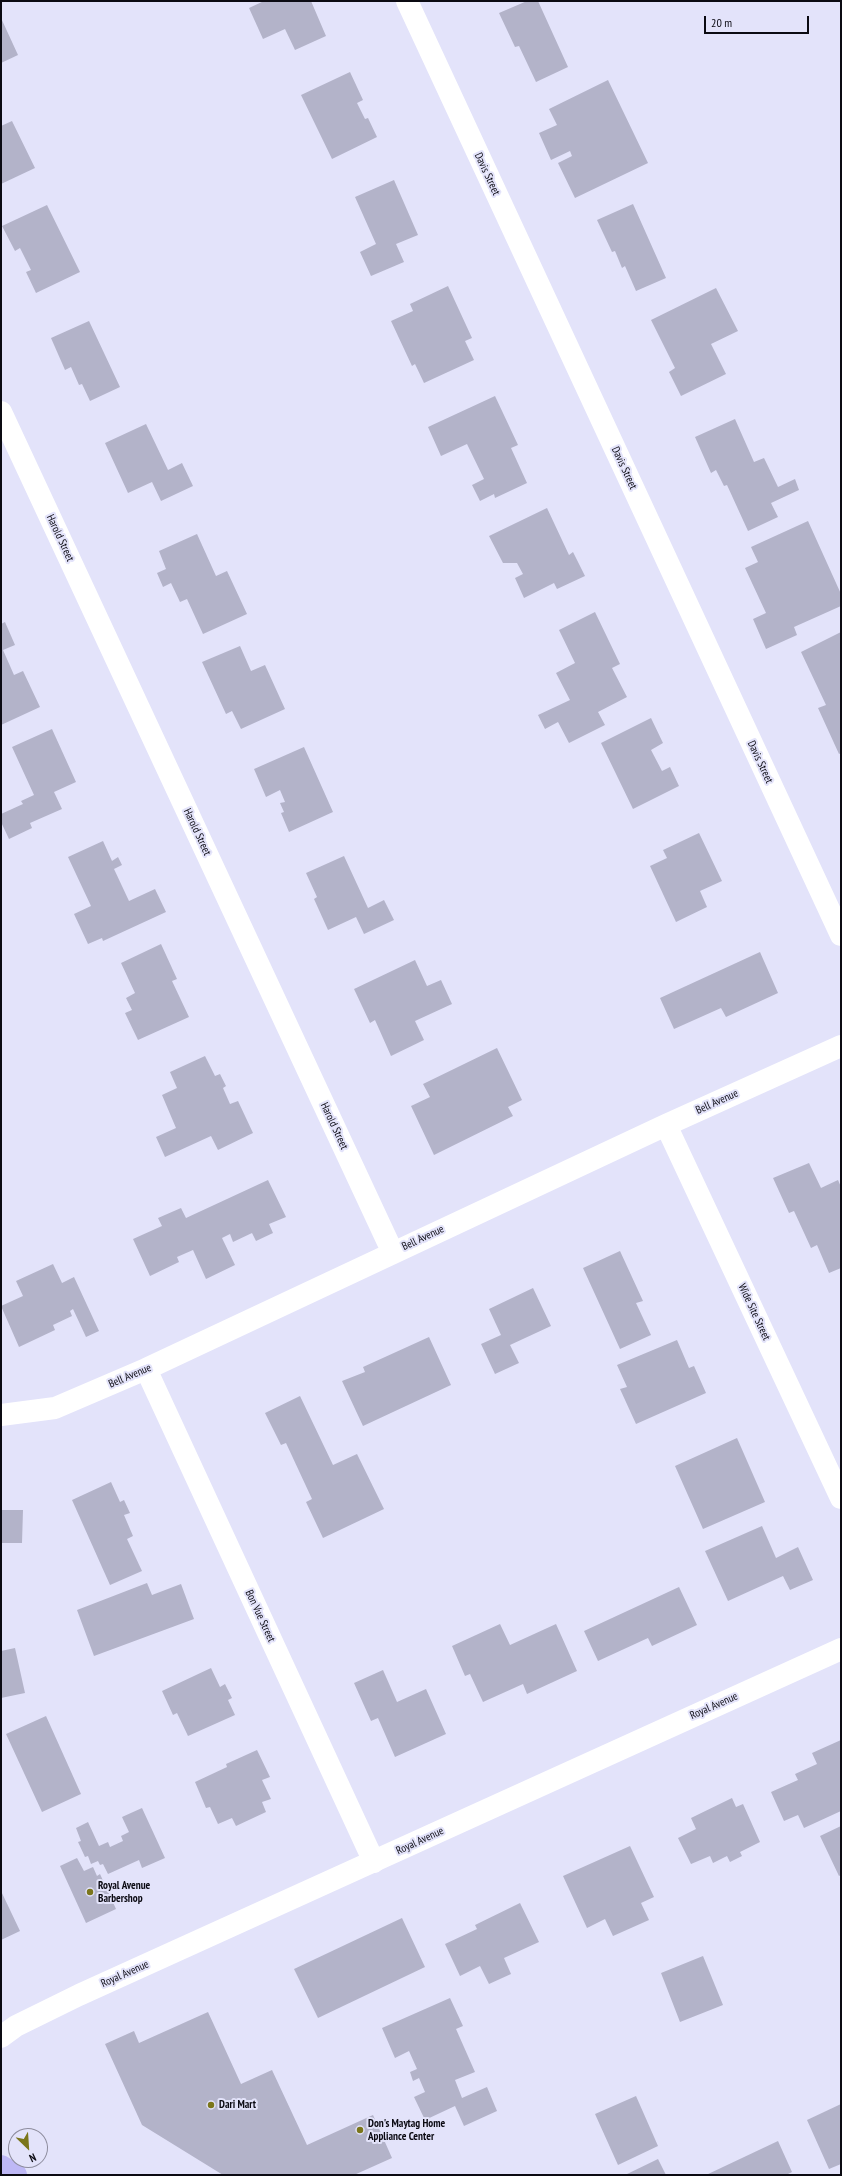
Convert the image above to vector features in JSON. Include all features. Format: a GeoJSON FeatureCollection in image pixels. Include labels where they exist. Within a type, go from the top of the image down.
{"type":"FeatureCollection","features":[{"type":"Feature","properties":{"kind":"main road"},"geometry":{"type":"LineString","coordinates":[[1,2166],[16,2175]]}},
{"type":"Feature","properties":{"kind":"street","name":"Davis Street"},"geometry":{"type":"LineString","coordinates":[[407,1],[841,935]]}},
{"type":"Feature","properties":{"kind":"street","name":"Harold Street"},"geometry":{"type":"LineString","coordinates":[[1,412],[393,1253]]}},
{"type":"Feature","properties":{"kind":"street","name":"Bell Avenue"},"geometry":{"type":"LineString","coordinates":[[1,1415],[54,1408],[146,1369],[666,1125],[841,1046]]}},
{"type":"Feature","properties":{"kind":"street","name":"Wide Site Street"},"geometry":{"type":"LineString","coordinates":[[666,1125],[841,1498]]}},
{"type":"Feature","properties":{"kind":"street","name":"Bon Vue Street"},"geometry":{"type":"LineString","coordinates":[[146,1369],[374,1862]]}},
{"type":"Feature","properties":{"kind":"street","name":"Royal Avenue"},"geometry":{"type":"LineString","coordinates":[[1,2037],[16,2026],[79,1994],[374,1862],[841,1649]]}},
{"type":"Feature","properties":{"kind":"building"},"geometry":{"type":"Polygon","coordinates":[[[264,1],[311,1],[326,36],[295,50],[285,29],[263,39],[249,8],[264,1]]]}},
{"type":"Feature","properties":{"kind":"building"},"geometry":{"type":"Polygon","coordinates":[[[527,1],[538,1],[568,67],[536,82],[519,46],[515,47],[499,13],[527,1]]]}},
{"type":"Feature","properties":{"kind":"building"},"geometry":{"type":"Polygon","coordinates":[[[1,18],[18,55],[1,63],[1,18]]]}},
{"type":"Feature","properties":{"kind":"building"},"geometry":{"type":"Polygon","coordinates":[[[350,72],[363,100],[357,103],[365,119],[368,118],[377,137],[332,159],[301,95],[350,72]]]}},
{"type":"Feature","properties":{"kind":"building"},"geometry":{"type":"Polygon","coordinates":[[[608,80],[648,163],[575,198],[558,163],[572,156],[570,151],[551,160],[539,133],[557,125],[549,109],[608,80]]]}},
{"type":"Feature","properties":{"kind":"building"},"geometry":{"type":"Polygon","coordinates":[[[12,121],[35,168],[1,184],[1,126],[12,121]]]}},
{"type":"Feature","properties":{"kind":"building"},"geometry":{"type":"Polygon","coordinates":[[[394,180],[418,235],[396,244],[404,262],[371,276],[360,252],[376,244],[355,197],[394,180]]]}},
{"type":"Feature","properties":{"kind":"building"},"geometry":{"type":"Polygon","coordinates":[[[633,204],[666,278],[636,291],[625,266],[622,268],[615,251],[612,252],[597,220],[633,204]]]}},
{"type":"Feature","properties":{"kind":"building"},"geometry":{"type":"Polygon","coordinates":[[[47,205],[80,272],[36,293],[26,272],[31,270],[20,248],[15,251],[2,226],[47,205]]]}},
{"type":"Feature","properties":{"kind":"building"},"geometry":{"type":"Polygon","coordinates":[[[448,286],[472,338],[465,341],[474,360],[424,383],[415,364],[412,366],[391,321],[413,311],[410,304],[448,286]]]}},
{"type":"Feature","properties":{"kind":"building"},"geometry":{"type":"Polygon","coordinates":[[[716,288],[738,331],[711,344],[726,374],[681,396],[669,372],[675,368],[651,320],[716,288]]]}},
{"type":"Feature","properties":{"kind":"building"},"geometry":{"type":"Polygon","coordinates":[[[89,321],[120,387],[90,401],[82,384],[79,385],[71,367],[65,370],[51,338],[89,321]]]}},
{"type":"Feature","properties":{"kind":"building"},"geometry":{"type":"Polygon","coordinates":[[[495,396],[518,445],[511,448],[527,483],[495,498],[494,494],[480,501],[472,485],[484,479],[467,444],[441,456],[428,427],[495,396]]]}},
{"type":"Feature","properties":{"kind":"building"},"geometry":{"type":"Polygon","coordinates":[[[735,419],[754,462],[764,458],[778,487],[795,479],[799,490],[771,503],[778,517],[748,531],[727,485],[724,486],[716,470],[711,473],[695,437],[735,419]]]}},
{"type":"Feature","properties":{"kind":"building"},"geometry":{"type":"Polygon","coordinates":[[[146,424],[168,470],[182,463],[193,486],[161,501],[152,482],[128,493],[105,443],[146,424]]]}},
{"type":"Feature","properties":{"kind":"building"},"geometry":{"type":"Polygon","coordinates":[[[547,508],[569,555],[573,552],[585,576],[557,589],[554,583],[524,598],[515,578],[523,574],[517,563],[503,563],[489,536],[547,508]]]}},
{"type":"Feature","properties":{"kind":"building"},"geometry":{"type":"Polygon","coordinates":[[[808,521],[841,594],[841,606],[794,627],[797,635],[766,649],[753,619],[766,613],[745,568],[758,562],[751,547],[808,521]]]}},
{"type":"Feature","properties":{"kind":"building"},"geometry":{"type":"Polygon","coordinates":[[[197,534],[216,576],[227,571],[247,614],[203,634],[187,599],[180,602],[171,583],[163,587],[157,573],[166,569],[159,551],[197,534]]]}},
{"type":"Feature","properties":{"kind":"building"},"geometry":{"type":"Polygon","coordinates":[[[595,612],[620,664],[612,668],[627,697],[598,712],[605,725],[569,743],[558,722],[545,729],[538,715],[570,700],[556,673],[575,663],[559,630],[595,612]]]}},
{"type":"Feature","properties":{"kind":"building"},"geometry":{"type":"Polygon","coordinates":[[[5,622],[15,645],[3,650],[14,675],[23,671],[40,707],[1,725],[1,624],[5,622]]]}},
{"type":"Feature","properties":{"kind":"building"},"geometry":{"type":"Polygon","coordinates":[[[841,632],[841,753],[839,754],[818,708],[826,705],[801,652],[841,632]]]}},
{"type":"Feature","properties":{"kind":"building"},"geometry":{"type":"Polygon","coordinates":[[[240,646],[251,671],[265,665],[285,709],[241,729],[232,711],[226,714],[202,662],[240,646]]]}},
{"type":"Feature","properties":{"kind":"building"},"geometry":{"type":"Polygon","coordinates":[[[651,718],[663,743],[651,750],[662,771],[670,767],[679,786],[633,809],[601,743],[651,718]]]}},
{"type":"Feature","properties":{"kind":"building"},"geometry":{"type":"Polygon","coordinates":[[[52,729],[76,782],[54,792],[62,809],[30,823],[32,828],[9,839],[1,822],[1,814],[23,804],[21,801],[34,795],[12,747],[52,729]]]}},
{"type":"Feature","properties":{"kind":"building"},"geometry":{"type":"Polygon","coordinates":[[[304,747],[333,812],[289,832],[281,813],[284,812],[280,803],[285,802],[280,790],[266,797],[254,769],[304,747]]]}},
{"type":"Feature","properties":{"kind":"building"},"geometry":{"type":"Polygon","coordinates":[[[699,833],[722,881],[700,891],[707,907],[676,922],[650,866],[667,858],[663,850],[699,833]]]}},
{"type":"Feature","properties":{"kind":"building"},"geometry":{"type":"Polygon","coordinates":[[[103,841],[112,861],[118,857],[122,865],[114,869],[129,901],[155,889],[166,912],[103,941],[102,938],[88,944],[74,914],[91,906],[68,857],[103,841]]]}},
{"type":"Feature","properties":{"kind":"building"},"geometry":{"type":"Polygon","coordinates":[[[344,856],[368,908],[384,900],[394,920],[364,934],[356,917],[328,930],[314,899],[317,897],[306,873],[344,856]]]}},
{"type":"Feature","properties":{"kind":"building"},"geometry":{"type":"Polygon","coordinates":[[[161,944],[177,979],[172,981],[189,1017],[138,1040],[125,1013],[132,1010],[126,998],[135,993],[121,963],[161,944]]]}},
{"type":"Feature","properties":{"kind":"building"},"geometry":{"type":"Polygon","coordinates":[[[760,952],[778,993],[726,1017],[721,1008],[674,1029],[660,998],[760,952]]]}},
{"type":"Feature","properties":{"kind":"building"},"geometry":{"type":"Polygon","coordinates":[[[415,960],[427,986],[441,980],[452,1004],[415,1021],[424,1040],[391,1056],[375,1020],[370,1023],[354,989],[415,960]]]}},
{"type":"Feature","properties":{"kind":"building"},"geometry":{"type":"Polygon","coordinates":[[[497,1048],[522,1100],[508,1107],[513,1116],[434,1155],[411,1106],[430,1097],[423,1084],[497,1048]]]}},
{"type":"Feature","properties":{"kind":"building"},"geometry":{"type":"Polygon","coordinates":[[[205,1056],[215,1076],[220,1074],[226,1086],[223,1088],[230,1104],[238,1101],[253,1133],[218,1150],[211,1136],[165,1157],[156,1137],[176,1128],[162,1095],[177,1088],[170,1072],[205,1056]]]}},
{"type":"Feature","properties":{"kind":"building"},"geometry":{"type":"Polygon","coordinates":[[[809,1163],[821,1188],[838,1180],[841,1187],[841,1268],[829,1273],[817,1245],[811,1248],[794,1211],[789,1213],[773,1178],[809,1163]]]}},
{"type":"Feature","properties":{"kind":"building"},"geometry":{"type":"Polygon","coordinates":[[[268,1180],[286,1217],[269,1224],[273,1233],[256,1241],[252,1233],[233,1242],[230,1234],[222,1238],[235,1265],[206,1279],[193,1250],[177,1257],[179,1262],[150,1276],[133,1239],[162,1226],[158,1218],[181,1208],[186,1218],[268,1180]]]}},
{"type":"Feature","properties":{"kind":"building"},"geometry":{"type":"Polygon","coordinates":[[[620,1251],[643,1301],[636,1303],[651,1335],[620,1349],[583,1268],[620,1251]]]}},
{"type":"Feature","properties":{"kind":"building"},"geometry":{"type":"Polygon","coordinates":[[[53,1264],[62,1283],[74,1277],[99,1331],[86,1337],[73,1309],[70,1311],[72,1316],[53,1325],[55,1330],[19,1347],[1,1306],[23,1296],[16,1281],[53,1264]]]}},
{"type":"Feature","properties":{"kind":"building"},"geometry":{"type":"Polygon","coordinates":[[[533,1288],[551,1326],[510,1345],[519,1363],[495,1374],[481,1344],[501,1335],[489,1309],[533,1288]]]}},
{"type":"Feature","properties":{"kind":"building"},"geometry":{"type":"Polygon","coordinates":[[[429,1337],[451,1385],[363,1426],[342,1381],[365,1372],[363,1367],[429,1337]]]}},
{"type":"Feature","properties":{"kind":"building"},"geometry":{"type":"Polygon","coordinates":[[[677,1340],[689,1368],[694,1366],[706,1393],[636,1424],[620,1389],[627,1387],[617,1365],[677,1340]]]}},
{"type":"Feature","properties":{"kind":"building"},"geometry":{"type":"Polygon","coordinates":[[[300,1396],[333,1465],[357,1454],[384,1509],[323,1538],[306,1502],[312,1499],[286,1443],[281,1445],[265,1413],[300,1396]]]}},
{"type":"Feature","properties":{"kind":"building"},"geometry":{"type":"Polygon","coordinates":[[[737,1438],[765,1502],[703,1529],[675,1466],[737,1438]]]}},
{"type":"Feature","properties":{"kind":"building"},"geometry":{"type":"Polygon","coordinates":[[[111,1482],[120,1502],[124,1500],[130,1513],[124,1515],[133,1536],[127,1539],[142,1571],[110,1585],[72,1500],[111,1482]]]}},
{"type":"Feature","properties":{"kind":"building"},"geometry":{"type":"Polygon","coordinates":[[[1,1510],[23,1510],[22,1543],[1,1543],[1,1510]]]}},
{"type":"Feature","properties":{"kind":"building"},"geometry":{"type":"Polygon","coordinates":[[[762,1526],[776,1558],[798,1547],[813,1580],[790,1590],[783,1576],[728,1601],[705,1551],[762,1526]]]}},
{"type":"Feature","properties":{"kind":"building"},"geometry":{"type":"Polygon","coordinates":[[[147,1583],[152,1595],[181,1584],[194,1619],[94,1656],[77,1610],[147,1583]]]}},
{"type":"Feature","properties":{"kind":"building"},"geometry":{"type":"Polygon","coordinates":[[[679,1587],[697,1625],[652,1646],[648,1638],[598,1661],[584,1631],[679,1587]]]}},
{"type":"Feature","properties":{"kind":"building"},"geometry":{"type":"Polygon","coordinates":[[[500,1624],[510,1645],[556,1624],[577,1671],[527,1694],[523,1684],[483,1702],[470,1674],[465,1676],[452,1646],[500,1624]]]}},
{"type":"Feature","properties":{"kind":"building"},"geometry":{"type":"Polygon","coordinates":[[[15,1648],[25,1693],[1,1698],[1,1651],[15,1648]]]}},
{"type":"Feature","properties":{"kind":"building"},"geometry":{"type":"Polygon","coordinates":[[[211,1668],[220,1687],[225,1684],[232,1698],[228,1700],[235,1715],[188,1736],[177,1713],[173,1715],[162,1691],[211,1668]]]}},
{"type":"Feature","properties":{"kind":"building"},"geometry":{"type":"Polygon","coordinates":[[[383,1670],[397,1702],[426,1689],[446,1734],[395,1757],[378,1718],[371,1721],[354,1683],[383,1670]]]}},
{"type":"Feature","properties":{"kind":"building"},"geometry":{"type":"Polygon","coordinates":[[[46,1716],[81,1794],[42,1812],[6,1734],[46,1716]]]}},
{"type":"Feature","properties":{"kind":"building"},"geometry":{"type":"Polygon","coordinates":[[[841,1740],[841,1811],[804,1828],[798,1815],[784,1821],[771,1792],[798,1780],[795,1774],[817,1764],[812,1753],[841,1740]]]}},
{"type":"Feature","properties":{"kind":"building"},"geometry":{"type":"Polygon","coordinates":[[[257,1750],[270,1777],[262,1780],[271,1799],[262,1802],[266,1812],[236,1826],[232,1818],[218,1824],[210,1807],[206,1808],[195,1782],[227,1767],[226,1764],[257,1750]]]}},
{"type":"Feature","properties":{"kind":"building"},"geometry":{"type":"Polygon","coordinates":[[[732,1798],[736,1807],[743,1804],[760,1842],[740,1852],[742,1856],[730,1862],[727,1856],[713,1863],[710,1856],[691,1864],[678,1838],[696,1829],[691,1818],[732,1798]]]}},
{"type":"Feature","properties":{"kind":"building"},"geometry":{"type":"Polygon","coordinates":[[[142,1808],[165,1858],[142,1868],[139,1860],[108,1874],[103,1864],[100,1865],[98,1861],[91,1864],[88,1856],[85,1857],[78,1842],[81,1841],[76,1828],[88,1822],[99,1846],[108,1842],[110,1847],[123,1841],[121,1836],[129,1832],[122,1817],[142,1808]]]}},
{"type":"Feature","properties":{"kind":"building"},"geometry":{"type":"Polygon","coordinates":[[[841,1826],[841,1875],[839,1876],[820,1836],[841,1826]]]}},
{"type":"Feature","properties":{"kind":"building"},"geometry":{"type":"Polygon","coordinates":[[[630,1846],[654,1897],[641,1903],[649,1920],[613,1936],[605,1919],[587,1928],[563,1876],[630,1846]]]}},
{"type":"Feature","properties":{"kind":"building","name":"Royal Avenue Barbershop"},"geometry":{"type":"Polygon","coordinates":[[[77,1858],[84,1871],[93,1867],[97,1876],[100,1874],[116,1909],[86,1923],[60,1866],[77,1858]]]}},
{"type":"Feature","properties":{"kind":"building"},"geometry":{"type":"Polygon","coordinates":[[[1,1891],[20,1931],[1,1940],[1,1891]]]}},
{"type":"Feature","properties":{"kind":"building"},"geometry":{"type":"Polygon","coordinates":[[[520,1903],[539,1942],[504,1958],[511,1974],[489,1984],[480,1966],[460,1976],[445,1944],[477,1929],[475,1925],[520,1903]]]}},
{"type":"Feature","properties":{"kind":"building"},"geometry":{"type":"Polygon","coordinates":[[[402,1918],[425,1967],[318,2018],[294,1969],[402,1918]]]}},
{"type":"Feature","properties":{"kind":"building"},"geometry":{"type":"Polygon","coordinates":[[[703,1956],[723,2005],[680,2022],[661,1973],[703,1956]]]}},
{"type":"Feature","properties":{"kind":"building"},"geometry":{"type":"Polygon","coordinates":[[[450,1998],[463,2026],[456,2029],[475,2072],[455,2080],[462,2098],[487,2087],[497,2111],[464,2126],[455,2106],[425,2120],[414,2097],[425,2092],[419,2078],[413,2081],[410,2072],[417,2069],[409,2051],[395,2058],[382,2028],[450,1998]]]}},
{"type":"Feature","properties":{"kind":"building","name":"Dari Mart"},"geometry":{"type":"Polygon","coordinates":[[[208,2012],[241,2084],[272,2070],[307,2145],[373,2115],[392,2158],[354,2175],[223,2175],[142,2125],[105,2044],[134,2031],[139,2043],[208,2012]]]}},
{"type":"Feature","properties":{"kind":"building"},"geometry":{"type":"Polygon","coordinates":[[[636,2096],[658,2146],[618,2165],[595,2114],[636,2096]]]}},
{"type":"Feature","properties":{"kind":"building"},"geometry":{"type":"Polygon","coordinates":[[[841,2104],[841,2164],[829,2169],[807,2120],[841,2104]]]}},
{"type":"Feature","properties":{"kind":"building"},"geometry":{"type":"Polygon","coordinates":[[[778,2141],[792,2172],[786,2175],[706,2175],[778,2141]]]}},
{"type":"Feature","properties":{"kind":"building"},"geometry":{"type":"Polygon","coordinates":[[[658,2159],[666,2175],[625,2175],[658,2159]]]}},
{"type":"Feature","properties":{"kind":"place","name":"Royal Avenue Barbershop"},"geometry":{"type":"Point","coordinates":[90,1892]}},
{"type":"Feature","properties":{"kind":"place","name":"Dari Mart"},"geometry":{"type":"Point","coordinates":[211,2105]}},
{"type":"Feature","properties":{"kind":"place","name":"Don's Maytag Home Appliance Center"},"geometry":{"type":"Point","coordinates":[360,2130]}}]}
